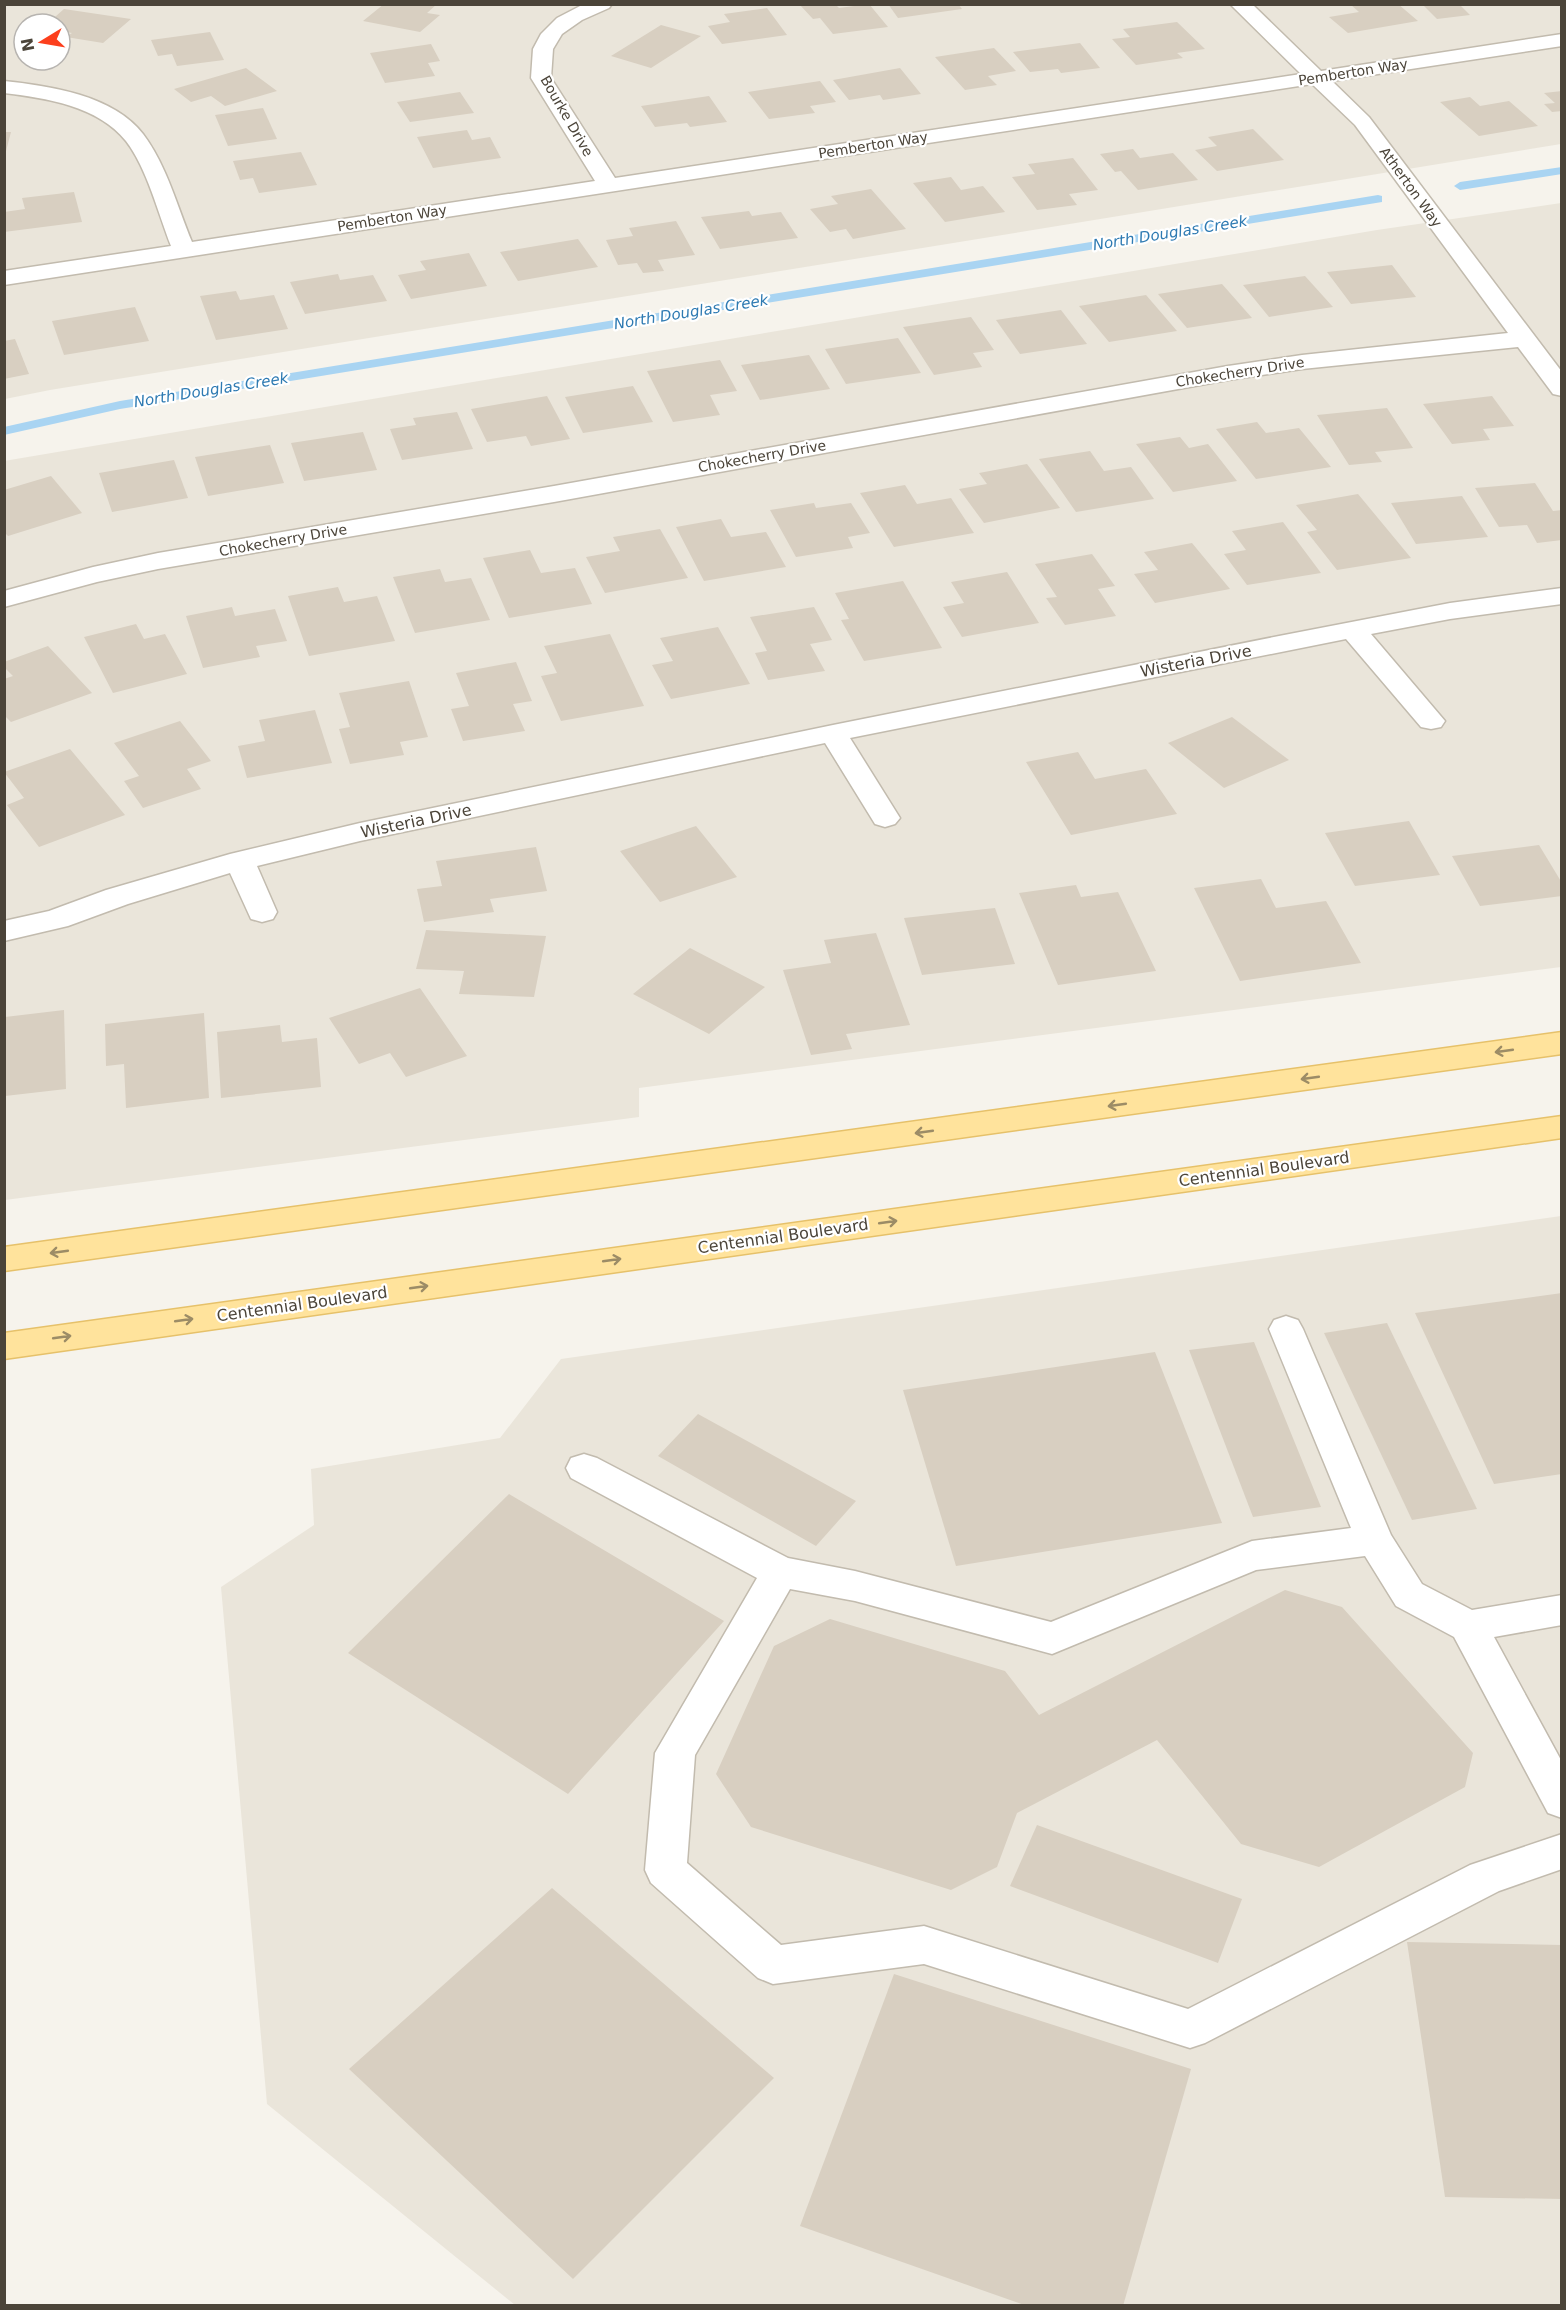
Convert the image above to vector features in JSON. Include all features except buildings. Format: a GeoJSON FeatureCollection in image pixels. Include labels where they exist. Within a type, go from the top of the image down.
{"type":"FeatureCollection","features":[{"type":"Feature","properties":{"kind":"main road"},"geometry":{"type":"LineString","coordinates":[[4,1259],[1562,1043]]}},
{"type":"Feature","properties":{"kind":"main road","name":"Centennial Boulevard"},"geometry":{"type":"LineString","coordinates":[[4,1346],[1562,1127]]}},
{"type":"Feature","properties":{"kind":"street","name":"Bourke Drive"},"geometry":{"type":"LineString","coordinates":[[602,4],[572,18],[551,23],[552,32],[542,46],[540,61],[541,78],[608,185]]}},
{"type":"Feature","properties":{"kind":"street","name":"Atherton Way"},"geometry":{"type":"LineString","coordinates":[[1240,4],[1362,121],[1562,390]]}},
{"type":"Feature","properties":{"kind":"street","name":"Pemberton Way"},"geometry":{"type":"LineString","coordinates":[[4,278],[1562,40]]}},
{"type":"Feature","properties":{"kind":"street"},"geometry":{"type":"LineString","coordinates":[[4,87],[54,86],[115,120],[133,135],[143,152],[184,250]]}},
{"type":"Feature","properties":{"kind":"street","name":"Chokecherry Drive"},"geometry":{"type":"LineString","coordinates":[[4,599],[82,577],[158,561],[543,496],[1147,387],[1302,362],[1523,339]]}},
{"type":"Feature","properties":{"kind":"street","name":"Wisteria Drive"},"geometry":{"type":"LineString","coordinates":[[4,931],[57,919],[117,897],[240,861],[360,832],[833,733],[1449,611],[1562,596]]}},
{"type":"Feature","properties":{"kind":"street"},"geometry":{"type":"LineString","coordinates":[[1353,630],[1431,721]]}},
{"type":"Feature","properties":{"kind":"street"},"geometry":{"type":"LineString","coordinates":[[833,733],[885,818]]}},
{"type":"Feature","properties":{"kind":"street"},"geometry":{"type":"LineString","coordinates":[[240,861],[262,912]]}},
{"type":"Feature","properties":{"kind":"street"},"geometry":{"type":"LineString","coordinates":[[1286,1329],[1375,1540],[1409,1595],[1468,1626],[1562,1801]]}},
{"type":"Feature","properties":{"kind":"street"},"geometry":{"type":"LineString","coordinates":[[584,1468],[780,1572],[855,1586],[1052,1638],[1252,1556],[1375,1540]]}},
{"type":"Feature","properties":{"kind":"street"},"geometry":{"type":"LineString","coordinates":[[780,1572],[675,1753],[666,1870],[773,1965],[924,1945],[1190,2029],[1485,1878],[1562,1851]]}},
{"type":"Feature","properties":{"kind":"street"},"geometry":{"type":"LineString","coordinates":[[1468,1626],[1562,1610]]}},
{"type":"Feature","properties":{"kind":"shaded area"},"geometry":{"type":"Polygon","coordinates":[[[5,5],[1561,5],[1561,144],[5,399],[5,5]]]}},
{"type":"Feature","properties":{"kind":"shaded area"},"geometry":{"type":"Polygon","coordinates":[[[1561,203],[1561,967],[639,1088],[639,1117],[5,1200],[4,461],[1377,230],[1561,203]]]}},
{"type":"Feature","properties":{"kind":"shaded area"},"geometry":{"type":"Polygon","coordinates":[[[1561,1216],[1561,2305],[515,2305],[267,2104],[221,1587],[314,1525],[311,1469],[500,1438],[561,1359],[1561,1216]]]}},
{"type":"Feature","properties":{"kind":"waterway","name":"North Douglas Creek"},"geometry":{"type":"LineString","coordinates":[[1460,186],[1562,170]]}},
{"type":"Feature","properties":{"kind":"waterway","name":"North Douglas Creek"},"geometry":{"type":"LineString","coordinates":[[4,431],[120,405],[1378,199]]}}]}
